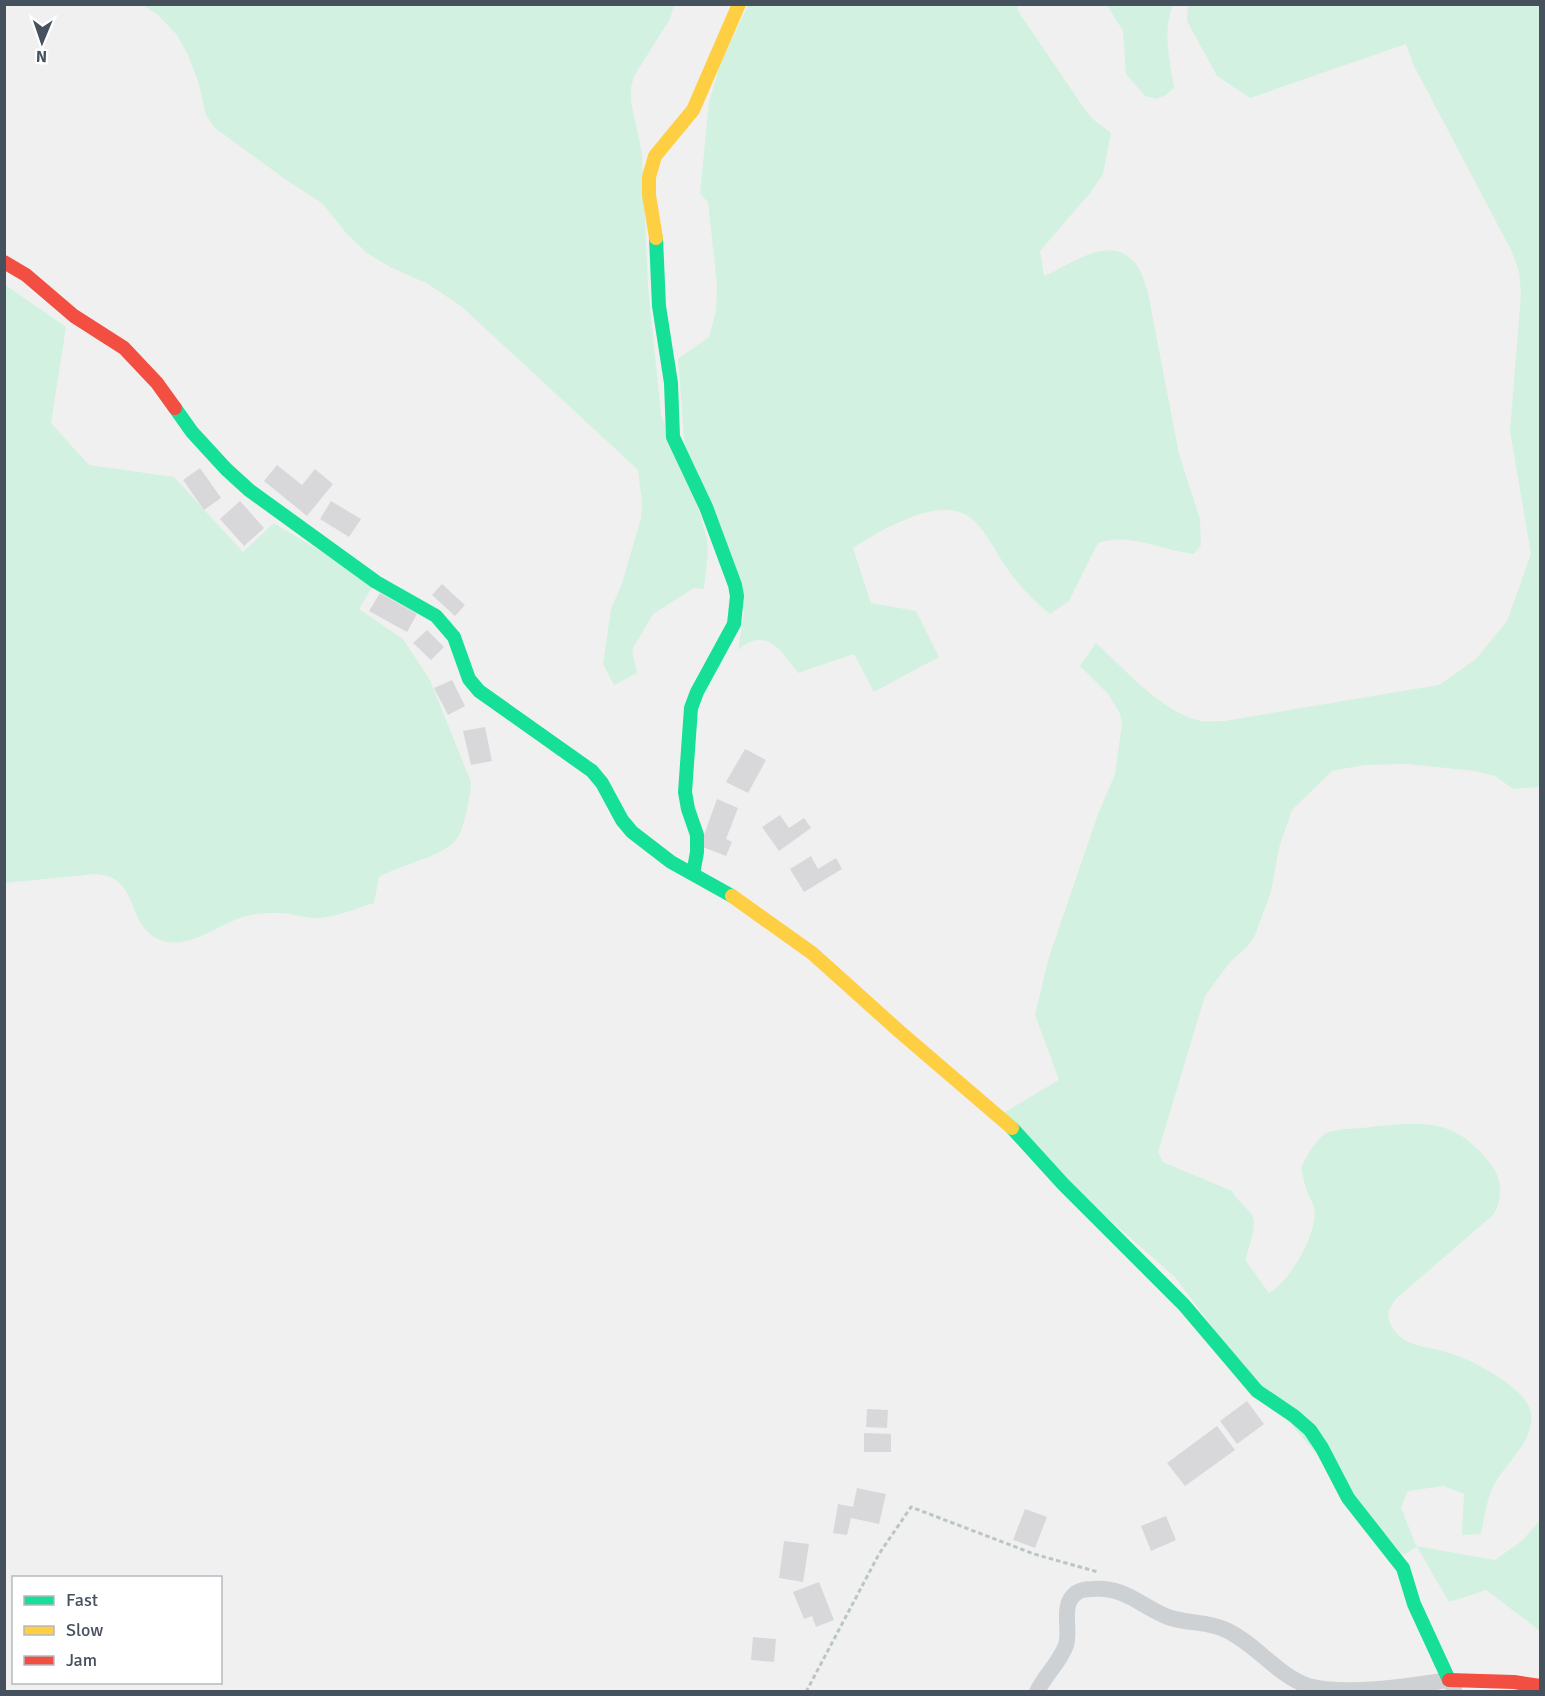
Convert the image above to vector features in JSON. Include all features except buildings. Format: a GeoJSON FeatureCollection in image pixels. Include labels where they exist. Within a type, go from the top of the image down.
{"type":"FeatureCollection","features":[{"type":"Feature","properties":{"kind":"street"},"geometry":{"type":"LineString","coordinates":[[693,874],[697,835],[685,792],[691,708],[697,692],[734,624],[737,596],[706,507],[673,437],[671,383],[659,306],[656,239],[649,195],[649,177],[655,156],[693,110],[739,4]]}},
{"type":"Feature","properties":{"kind":"street"},"geometry":{"type":"LineString","coordinates":[[4,262],[26,275],[74,316],[124,348],[157,383],[192,432],[249,490],[376,582],[436,616],[454,637],[469,679],[479,691],[592,771],[602,783],[628,829],[671,862],[734,897],[812,953],[1017,1132],[1063,1184],[1185,1305],[1257,1391],[1310,1430],[1348,1498],[1403,1568],[1414,1604],[1453,1686]]}},
{"type":"Feature","properties":{"kind":"street"},"geometry":{"type":"LineString","coordinates":[[1037,1692],[1066,1646],[1067,1609],[1072,1596],[1077,1591],[1104,1588],[1141,1601],[1168,1617],[1204,1623],[1226,1630],[1265,1656],[1280,1670],[1310,1687],[1329,1691],[1376,1691],[1514,1682],[1540,1686]]}},
{"type":"Feature","properties":{"kind":"path"},"geometry":{"type":"LineString","coordinates":[[807,1692],[879,1554],[911,1507],[1034,1554],[1107,1575],[1117,1591]]}},
{"type":"Feature","properties":{"kind":"green space"},"geometry":{"type":"Polygon","coordinates":[[[143,5],[674,5],[670,19],[634,76],[631,102],[642,153],[648,286],[661,415],[696,500],[707,539],[708,553],[704,589],[694,588],[653,614],[632,650],[637,673],[614,685],[603,664],[611,609],[622,583],[641,518],[642,504],[638,470],[462,307],[428,284],[390,267],[367,253],[347,234],[322,203],[215,128],[206,115],[198,81],[177,35],[158,15],[143,5]]]}},
{"type":"Feature","properties":{"kind":"green space"},"geometry":{"type":"Polygon","coordinates":[[[748,5],[1016,5],[1086,111],[1111,133],[1103,174],[1091,192],[1040,251],[1044,276],[1077,259],[1102,251],[1125,254],[1140,270],[1148,293],[1179,454],[1200,519],[1201,545],[1194,554],[1134,541],[1110,540],[1098,543],[1069,601],[1050,614],[1016,580],[985,533],[968,516],[955,511],[940,510],[925,513],[893,525],[853,548],[871,603],[916,611],[939,657],[874,692],[854,654],[798,673],[779,650],[765,641],[757,640],[748,643],[738,650],[744,612],[685,450],[678,359],[709,337],[716,311],[717,284],[708,203],[700,193],[709,102],[720,64],[748,5]]]}},
{"type":"Feature","properties":{"kind":"green space"},"geometry":{"type":"Polygon","coordinates":[[[1107,5],[1173,5],[1167,35],[1174,88],[1166,95],[1156,99],[1145,96],[1126,74],[1123,31],[1107,5]]]}},
{"type":"Feature","properties":{"kind":"green space"},"geometry":{"type":"Polygon","coordinates":[[[1188,5],[1540,5],[1540,787],[1513,789],[1495,776],[1474,771],[1408,764],[1364,765],[1332,771],[1292,810],[1279,848],[1271,892],[1254,938],[1230,962],[1205,996],[1158,1152],[1163,1162],[1232,1191],[1250,1212],[1254,1228],[1246,1261],[1269,1293],[1285,1279],[1293,1268],[1312,1230],[1314,1208],[1301,1168],[1312,1147],[1324,1134],[1339,1130],[1390,1125],[1439,1126],[1466,1139],[1493,1167],[1500,1191],[1493,1215],[1397,1298],[1388,1316],[1395,1332],[1409,1342],[1463,1358],[1510,1385],[1527,1404],[1531,1413],[1531,1424],[1523,1444],[1492,1489],[1481,1534],[1462,1535],[1464,1494],[1444,1486],[1408,1491],[1401,1507],[1416,1546],[1495,1560],[1523,1540],[1540,1520],[1540,1631],[1486,1590],[1449,1602],[1417,1547],[1403,1555],[1242,1367],[1175,1277],[1088,1201],[1003,1113],[1059,1080],[1035,1015],[1048,960],[1098,814],[1115,774],[1122,724],[1120,714],[1109,695],[1080,666],[1096,643],[1158,700],[1186,716],[1201,721],[1224,721],[1439,685],[1476,659],[1507,621],[1531,554],[1510,431],[1521,294],[1519,271],[1511,250],[1413,64],[1406,44],[1250,98],[1217,76],[1187,21],[1188,5]]]}},
{"type":"Feature","properties":{"kind":"green space"},"geometry":{"type":"Polygon","coordinates":[[[4,284],[66,327],[51,423],[89,465],[174,477],[243,552],[274,523],[340,563],[373,586],[359,609],[403,639],[430,680],[471,782],[466,814],[459,835],[449,847],[379,877],[374,903],[321,918],[278,913],[252,915],[189,940],[168,942],[148,932],[120,883],[110,877],[96,874],[5,883],[4,284]]]}},
{"type":"Feature","properties":{"kind":"traffic: fast"},"geometry":{"type":"LineString","coordinates":[[656,238],[659,306],[671,383],[673,437],[706,507],[737,596],[734,624],[697,692],[691,708],[685,792],[697,835],[693,874]]}},
{"type":"Feature","properties":{"kind":"traffic: fast"},"geometry":{"type":"LineString","coordinates":[[175,408],[192,432],[249,490],[376,582],[436,616],[454,637],[469,679],[479,691],[592,771],[632,832],[671,862],[732,896]]}},
{"type":"Feature","properties":{"kind":"traffic: fast"},"geometry":{"type":"LineString","coordinates":[[1012,1128],[1063,1184],[1184,1305],[1257,1391],[1310,1430],[1348,1498],[1403,1568],[1414,1604],[1449,1680]]}},
{"type":"Feature","properties":{"kind":"traffic: slow"},"geometry":{"type":"LineString","coordinates":[[656,238],[649,195],[649,177],[655,156],[693,110],[739,4]]}},
{"type":"Feature","properties":{"kind":"traffic: slow"},"geometry":{"type":"LineString","coordinates":[[732,896],[812,953],[1012,1128]]}},
{"type":"Feature","properties":{"kind":"traffic: jam"},"geometry":{"type":"LineString","coordinates":[[4,262],[26,275],[74,316],[124,348],[157,383],[175,408]]}},
{"type":"Feature","properties":{"kind":"traffic: jam"},"geometry":{"type":"LineString","coordinates":[[1449,1680],[1514,1682],[1540,1686]]}}]}
